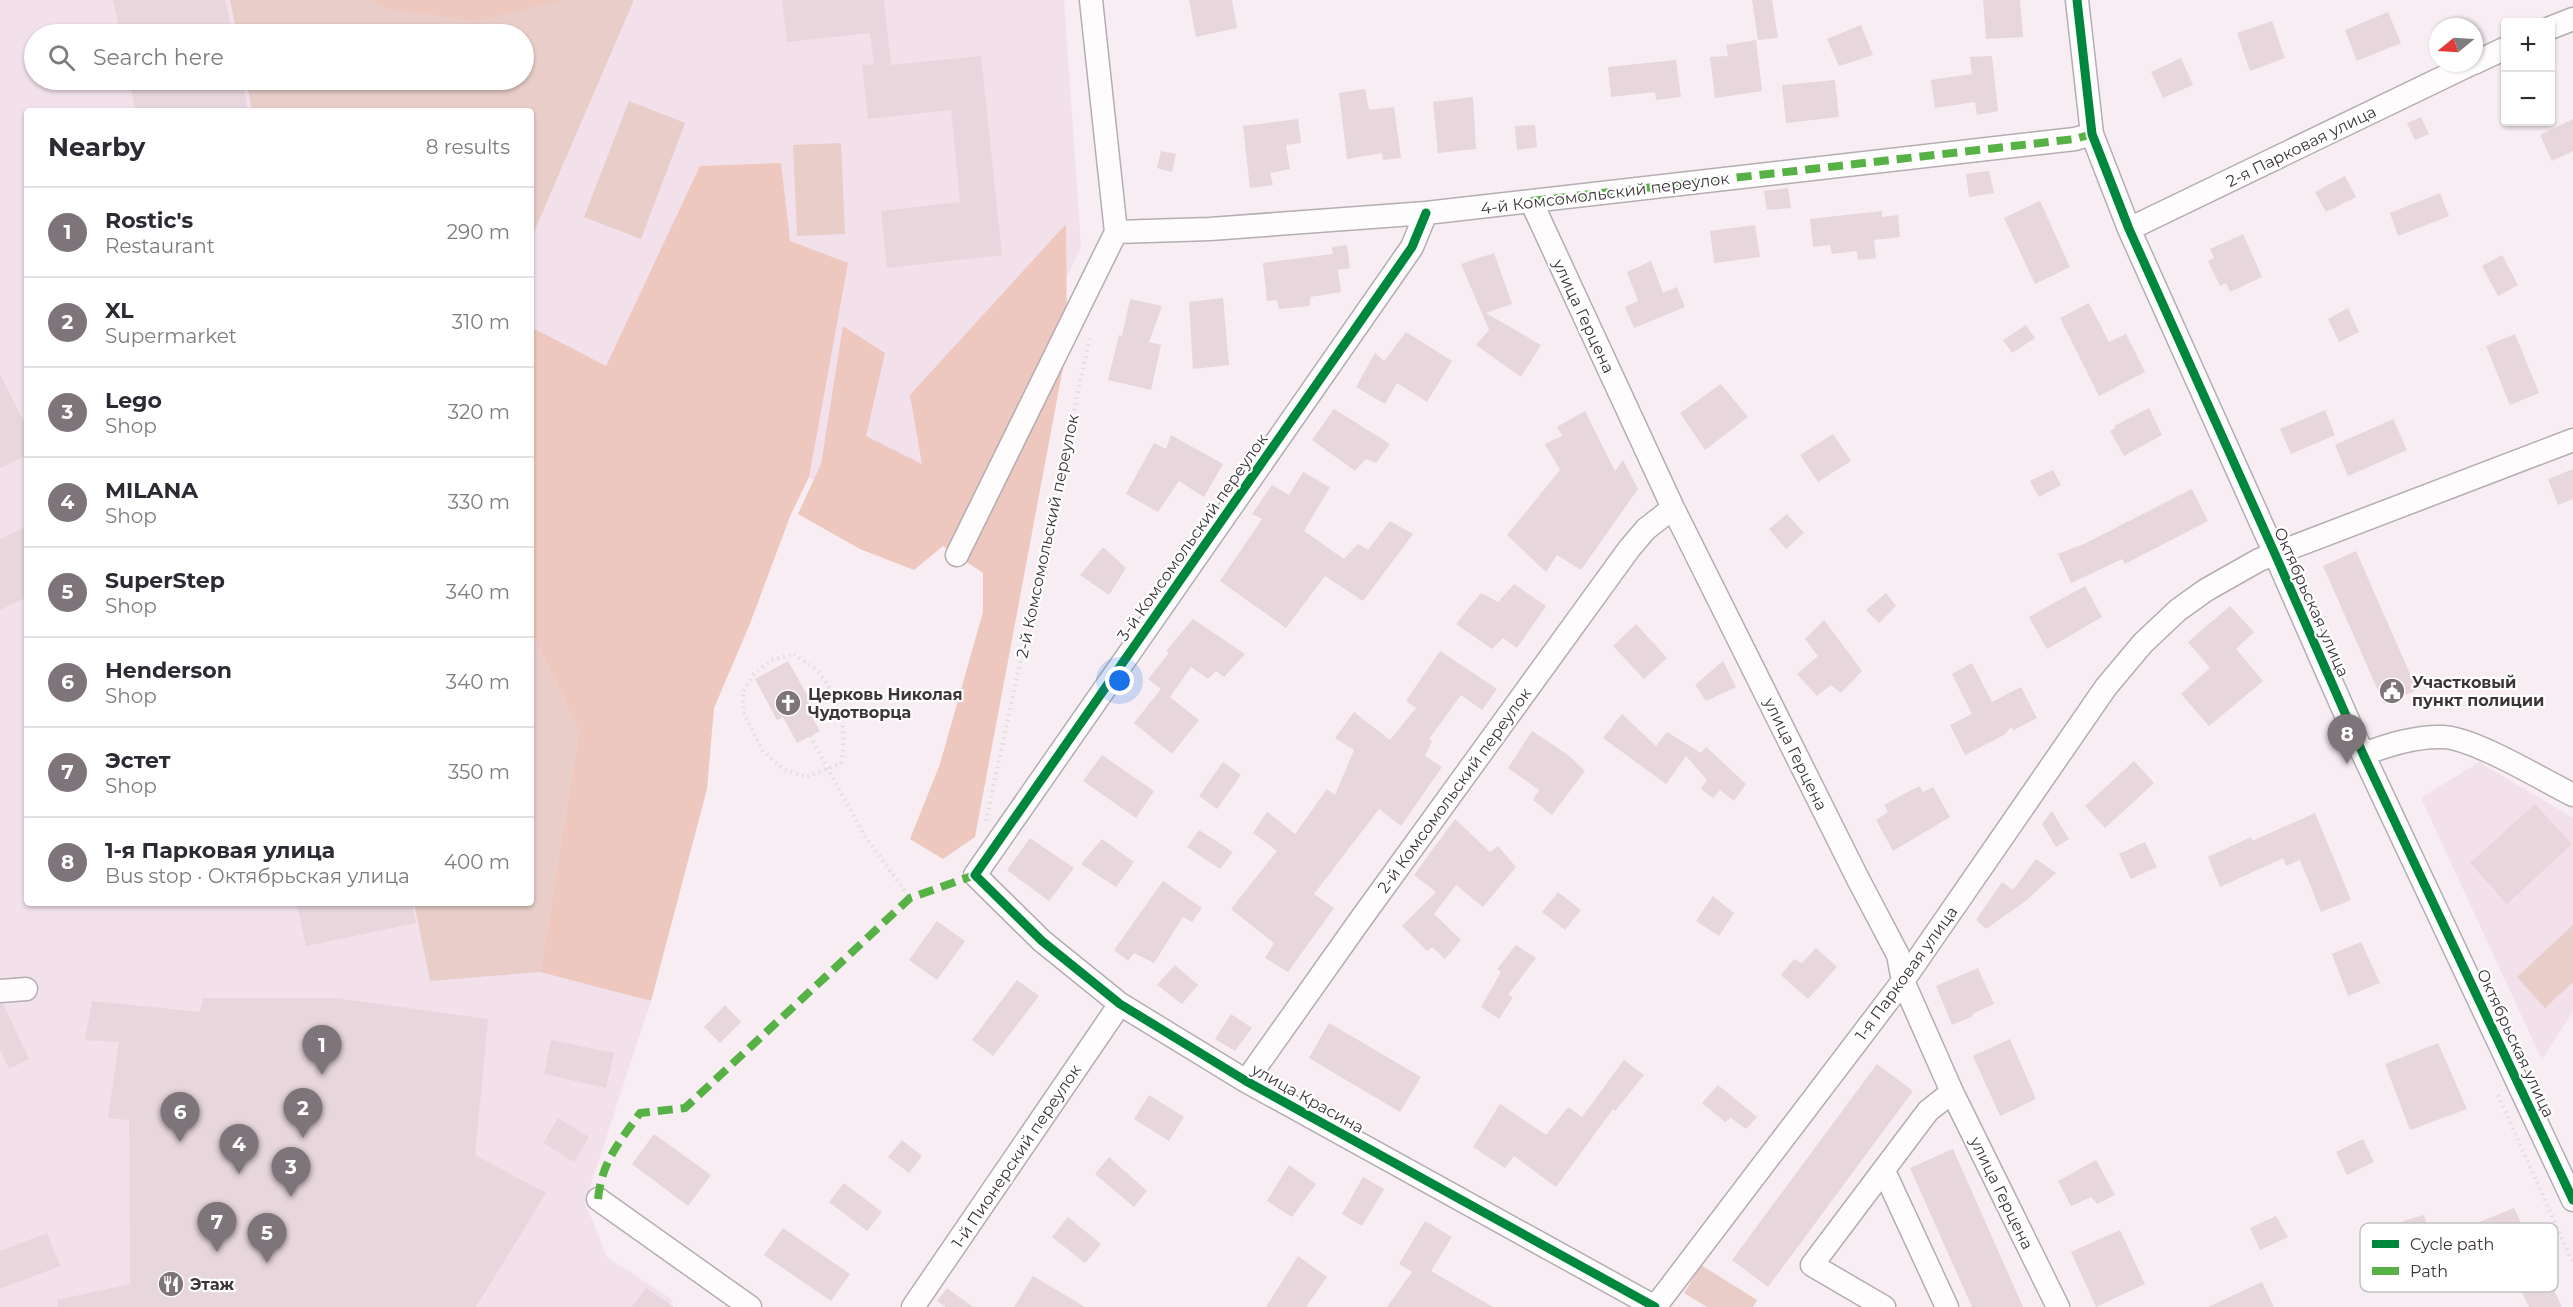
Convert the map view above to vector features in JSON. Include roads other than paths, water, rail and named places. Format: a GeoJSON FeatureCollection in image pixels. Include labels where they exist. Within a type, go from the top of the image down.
{"type":"FeatureCollection","features":[{"type":"Feature","properties":{"kind":"street"},"geometry":{"type":"LineString","coordinates":[[957,555],[1116,232],[1091,0]]}},
{"type":"Feature","properties":{"kind":"street","name":"Октябрьская улица"},"geometry":{"type":"LineString","coordinates":[[2077,0],[2092,134],[2129,229],[2276,554],[2362,754],[2573,1200]]}},
{"type":"Feature","properties":{"kind":"street"},"geometry":{"type":"LineString","coordinates":[[2555,26],[2573,19]]}},
{"type":"Feature","properties":{"kind":"street","name":"2-я Парковая улица"},"geometry":{"type":"LineString","coordinates":[[2483,59],[2501,50]]}},
{"type":"Feature","properties":{"kind":"street","name":"2-я Парковая улица"},"geometry":{"type":"LineString","coordinates":[[2129,229],[2455,72]]}},
{"type":"Feature","properties":{"kind":"street","name":"4-й Комсомольский переулок"},"geometry":{"type":"LineString","coordinates":[[1116,232],[1210,229],[1426,213],[2075,139],[2092,134]]}},
{"type":"Feature","properties":{"kind":"street","name":"улица Герцена"},"geometry":{"type":"LineString","coordinates":[[1531,201],[1673,508],[1852,868],[1898,955],[1903,981],[1952,1092],[2058,1307]]}},
{"type":"Feature","properties":{"kind":"street","name":"3-й Комсомольский переулок"},"geometry":{"type":"LineString","coordinates":[[975,875],[1412,247],[1426,213]]}},
{"type":"Feature","properties":{"kind":"street","name":"1-я Парковая улица"},"geometry":{"type":"LineString","coordinates":[[1655,1307],[1903,981],[2106,687],[2143,643],[2178,610],[2206,590],[2276,554],[2573,440]]}},
{"type":"Feature","properties":{"kind":"street","name":"2-й Комсомольский переулок"},"geometry":{"type":"LineString","coordinates":[[1246,1081],[1629,549],[1646,529],[1673,508]]}},
{"type":"Feature","properties":{"kind":"street"},"geometry":{"type":"LineString","coordinates":[[2362,754],[2397,743],[2446,737],[2484,750],[2573,795]]}},
{"type":"Feature","properties":{"kind":"street","name":"улица Красина"},"geometry":{"type":"LineString","coordinates":[[975,875],[1042,941],[1120,1004],[1246,1081],[1655,1307]]}},
{"type":"Feature","properties":{"kind":"street"},"geometry":{"type":"LineString","coordinates":[[0,991],[26,989]]}},
{"type":"Feature","properties":{"kind":"street","name":"1-й Пионерский переулок"},"geometry":{"type":"LineString","coordinates":[[913,1307],[1120,1004]]}},
{"type":"Feature","properties":{"kind":"street"},"geometry":{"type":"LineString","coordinates":[[1884,1307],[1812,1265],[1929,1111],[1952,1092]]}},
{"type":"Feature","properties":{"kind":"street"},"geometry":{"type":"LineString","coordinates":[[1884,1170],[1947,1307]]}},
{"type":"Feature","properties":{"kind":"street"},"geometry":{"type":"LineString","coordinates":[[598,1199],[750,1307]]}},
{"type":"Feature","properties":{"kind":"place","name":"Участковый пункт полиции"},"geometry":{"type":"Point","coordinates":[2392,691]}},
{"type":"Feature","properties":{"kind":"place","name":"Церковь Николая Чудотворца"},"geometry":{"type":"Point","coordinates":[788,703]}},
{"type":"Feature","properties":{"kind":"place","name":"1-я Парковая улица"},"geometry":{"type":"Point","coordinates":[2347,764]}},
{"type":"Feature","properties":{"kind":"place","name":"Rostic's"},"geometry":{"type":"Point","coordinates":[322,1075]}},
{"type":"Feature","properties":{"kind":"place","name":"XL"},"geometry":{"type":"Point","coordinates":[303,1138]}},
{"type":"Feature","properties":{"kind":"place","name":"Henderson"},"geometry":{"type":"Point","coordinates":[180,1142]}},
{"type":"Feature","properties":{"kind":"place","name":"MILANA"},"geometry":{"type":"Point","coordinates":[239,1174]}},
{"type":"Feature","properties":{"kind":"place","name":"Lego"},"geometry":{"type":"Point","coordinates":[291,1197]}},
{"type":"Feature","properties":{"kind":"place","name":"Эстет"},"geometry":{"type":"Point","coordinates":[217,1252]}},
{"type":"Feature","properties":{"kind":"place","name":"SuperStep"},"geometry":{"type":"Point","coordinates":[267,1263]}},
{"type":"Feature","properties":{"kind":"place","name":"Этаж"},"geometry":{"type":"Point","coordinates":[171,1284]}}]}
